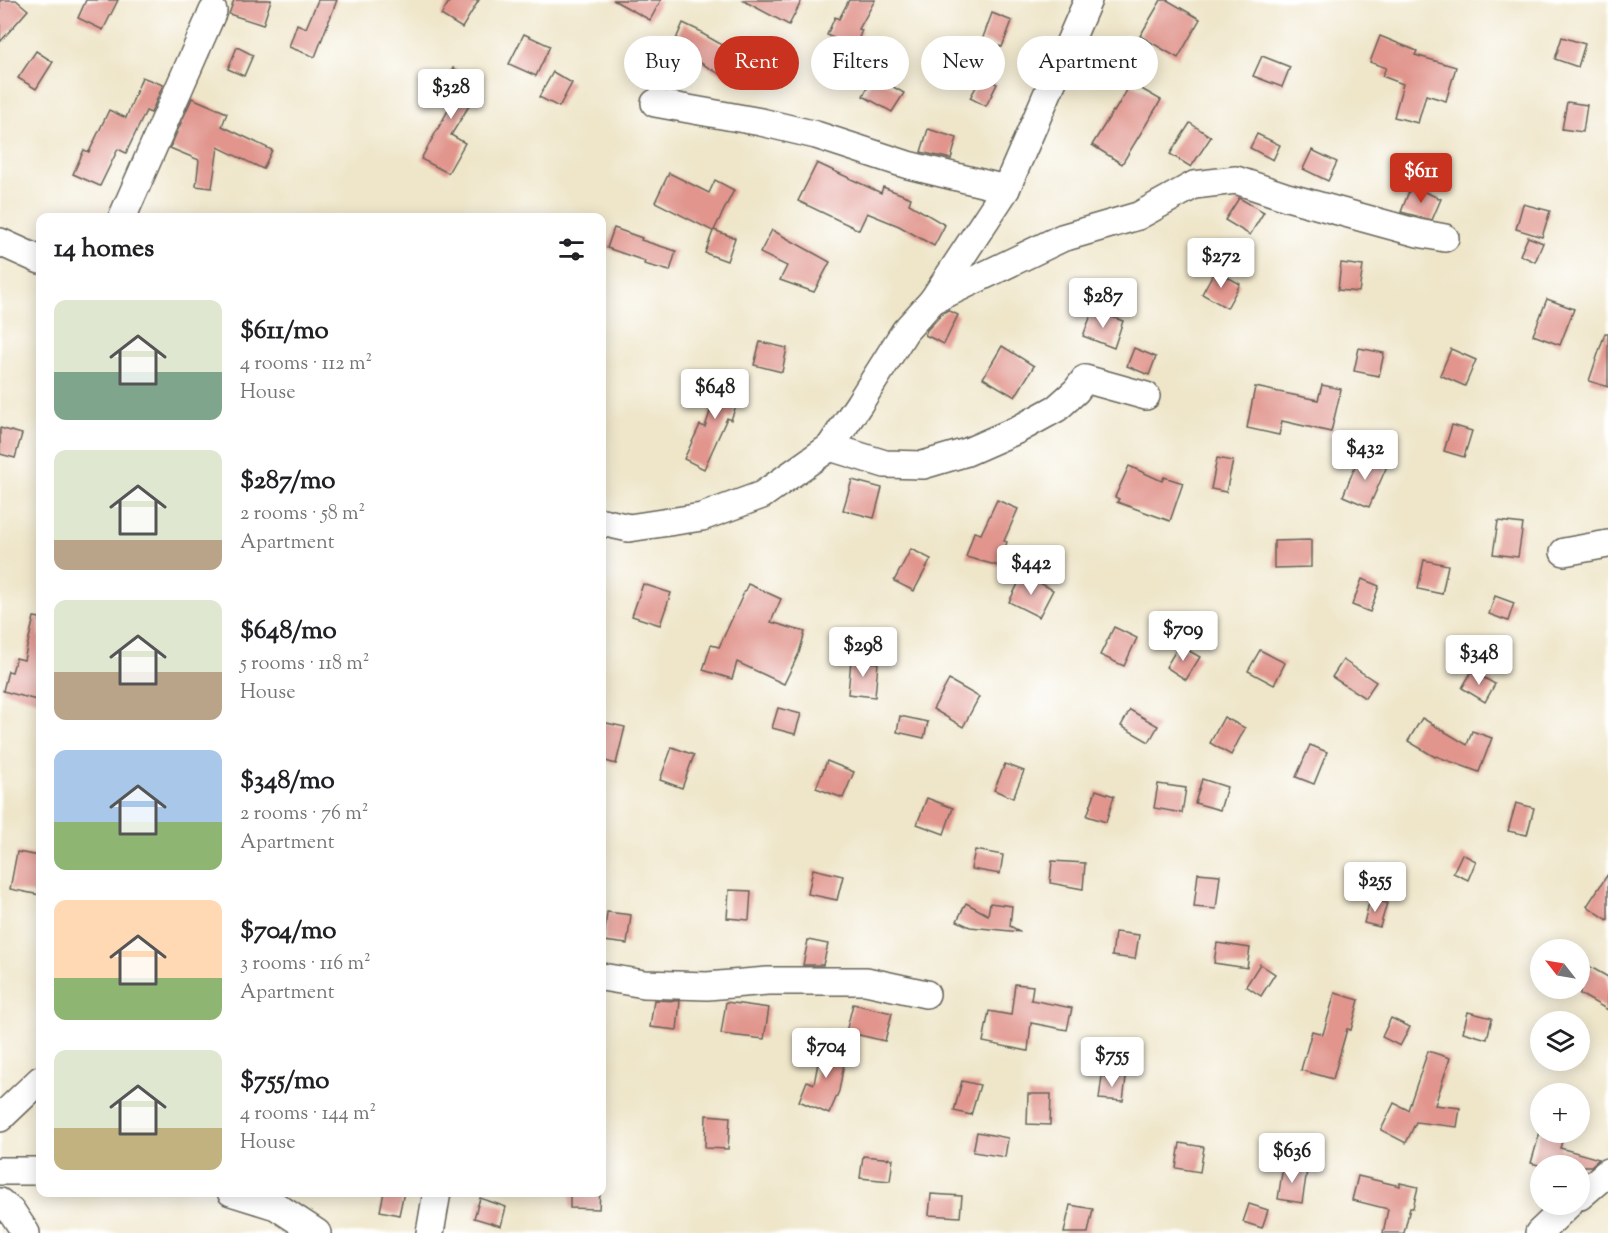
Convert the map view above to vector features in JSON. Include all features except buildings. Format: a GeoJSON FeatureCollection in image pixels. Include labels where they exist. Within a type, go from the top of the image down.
{"type":"FeatureCollection","features":[{"type":"Feature","properties":{"kind":"street"},"geometry":{"type":"LineString","coordinates":[[606,523],[629,528],[702,518],[762,495],[830,447],[905,331],[933,300],[1006,189],[1088,0]]}},
{"type":"Feature","properties":{"kind":"street"},"geometry":{"type":"LineString","coordinates":[[124,213],[213,11]]}},
{"type":"Feature","properties":{"kind":"street"},"geometry":{"type":"LineString","coordinates":[[655,103],[761,122],[816,135],[908,165],[1006,189]]}},
{"type":"Feature","properties":{"kind":"street"},"geometry":{"type":"LineString","coordinates":[[933,300],[1062,238],[1137,216],[1194,185],[1236,180],[1298,200],[1418,233],[1445,238]]}},
{"type":"Feature","properties":{"kind":"street"},"geometry":{"type":"LineString","coordinates":[[0,242],[36,258]]}},
{"type":"Feature","properties":{"kind":"street"},"geometry":{"type":"LineString","coordinates":[[830,447],[885,464],[923,465],[967,452],[1017,430],[1057,408],[1076,391],[1085,379],[1146,396]]}},
{"type":"Feature","properties":{"kind":"street"},"geometry":{"type":"LineString","coordinates":[[1564,552],[1608,544]]}},
{"type":"Feature","properties":{"kind":"street"},"geometry":{"type":"LineString","coordinates":[[606,978],[644,984],[707,986],[768,981],[866,981],[926,994]]}},
{"type":"Feature","properties":{"kind":"street"},"geometry":{"type":"LineString","coordinates":[[0,1118],[36,1084]]}},
{"type":"Feature","properties":{"kind":"street"},"geometry":{"type":"LineString","coordinates":[[0,1171],[36,1170]]}},
{"type":"Feature","properties":{"kind":"street"},"geometry":{"type":"LineString","coordinates":[[1590,1187],[1608,1172]]}},
{"type":"Feature","properties":{"kind":"street"},"geometry":{"type":"LineString","coordinates":[[247,1197],[276,1206],[318,1233]]}},
{"type":"Feature","properties":{"kind":"street"},"geometry":{"type":"LineString","coordinates":[[430,1233],[436,1197]]}},
{"type":"Feature","properties":{"kind":"street"},"geometry":{"type":"LineString","coordinates":[[0,1202],[12,1212],[26,1233]]}},
{"type":"Feature","properties":{"kind":"street"},"geometry":{"type":"LineString","coordinates":[[1539,1233],[1558,1215]]}}]}
